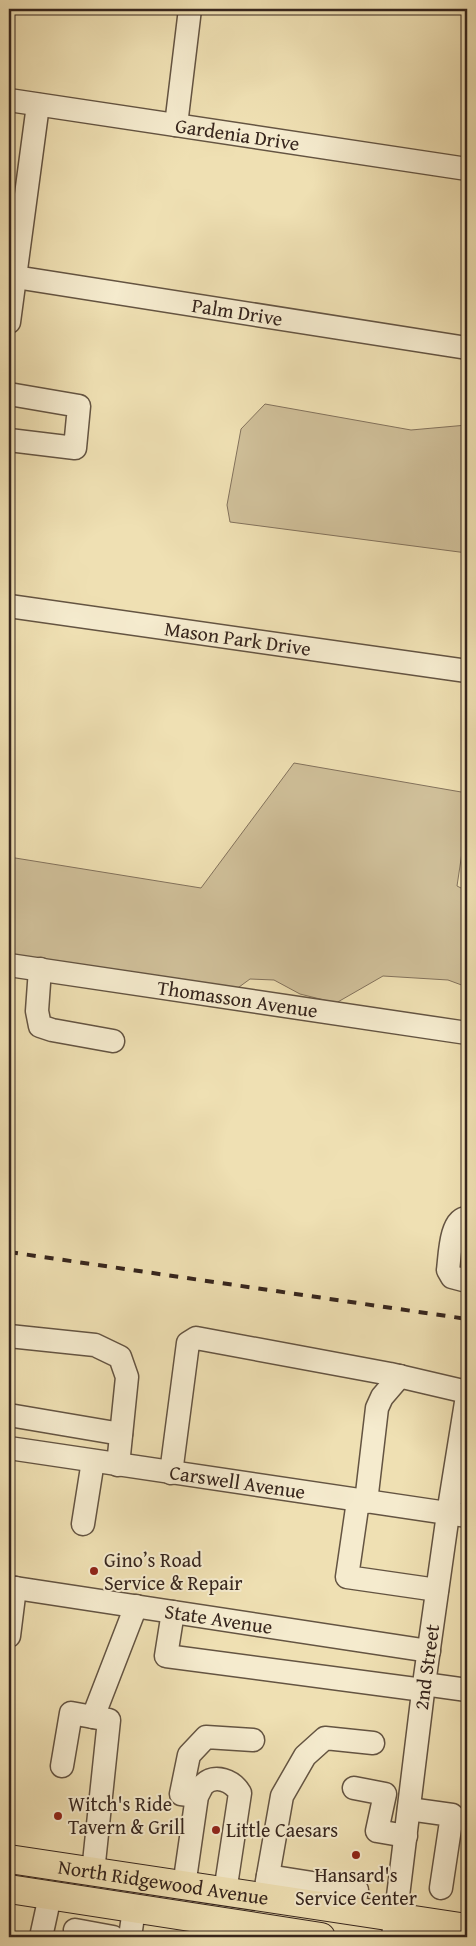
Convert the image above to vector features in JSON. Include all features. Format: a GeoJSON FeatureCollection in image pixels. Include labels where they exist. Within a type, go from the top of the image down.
{"type":"FeatureCollection","features":[{"type":"Feature","properties":{"kind":"main road","name":"North Ridgewood Avenue"},"geometry":{"type":"LineString","coordinates":[[9,1859],[225,1892],[266,1887],[353,1912],[394,1927],[467,1928]]}},
{"type":"Feature","properties":{"kind":"main road","name":"North Ridgewood Avenue"},"geometry":{"type":"LineString","coordinates":[[9,1890],[134,1909],[237,1931],[321,1937]]}},
{"type":"Feature","properties":{"kind":"street"},"geometry":{"type":"LineString","coordinates":[[176,124],[190,9]]}},
{"type":"Feature","properties":{"kind":"street","name":"Gardenia Drive"},"geometry":{"type":"LineString","coordinates":[[9,100],[467,169]]}},
{"type":"Feature","properties":{"kind":"street"},"geometry":{"type":"LineString","coordinates":[[9,322],[12,277],[38,105]]}},
{"type":"Feature","properties":{"kind":"street","name":"Palm Drive"},"geometry":{"type":"LineString","coordinates":[[12,277],[467,348]]}},
{"type":"Feature","properties":{"kind":"street"},"geometry":{"type":"LineString","coordinates":[[9,394],[79,406],[75,448],[9,440]]}},
{"type":"Feature","properties":{"kind":"street","name":"Mason Park Drive"},"geometry":{"type":"LineString","coordinates":[[9,606],[467,671]]}},
{"type":"Feature","properties":{"kind":"street","name":"Thomasson Avenue"},"geometry":{"type":"LineString","coordinates":[[9,965],[467,1033]]}},
{"type":"Feature","properties":{"kind":"street"},"geometry":{"type":"LineString","coordinates":[[40,969],[37,1011],[40,1026],[52,1030],[113,1041]]}},
{"type":"Feature","properties":{"kind":"street"},"geometry":{"type":"LineString","coordinates":[[467,1218],[463,1218],[456,1224],[448,1270],[452,1277],[467,1281]]}},
{"type":"Feature","properties":{"kind":"street"},"geometry":{"type":"LineString","coordinates":[[9,1336],[95,1345],[120,1357],[127,1377],[118,1465]]}},
{"type":"Feature","properties":{"kind":"street"},"geometry":{"type":"LineString","coordinates":[[171,1473],[188,1343],[196,1338],[400,1376],[467,1392]]}},
{"type":"Feature","properties":{"kind":"street"},"geometry":{"type":"LineString","coordinates":[[400,1376],[382,1398],[377,1408],[362,1501],[346,1576],[437,1590]]}},
{"type":"Feature","properties":{"kind":"street","name":"2nd Street"},"geometry":{"type":"LineString","coordinates":[[394,1927],[437,1590],[458,1515],[467,1396]]}},
{"type":"Feature","properties":{"kind":"street"},"geometry":{"type":"LineString","coordinates":[[9,1415],[120,1434]]}},
{"type":"Feature","properties":{"kind":"street","name":"Carswell Avenue"},"geometry":{"type":"LineString","coordinates":[[9,1448],[458,1515]]}},
{"type":"Feature","properties":{"kind":"street"},"geometry":{"type":"LineString","coordinates":[[83,1524],[93,1461]]}},
{"type":"Feature","properties":{"kind":"street"},"geometry":{"type":"LineString","coordinates":[[9,1636],[12,1588]]}},
{"type":"Feature","properties":{"kind":"street","name":"State Avenue"},"geometry":{"type":"LineString","coordinates":[[12,1588],[429,1651]]}},
{"type":"Feature","properties":{"kind":"street"},"geometry":{"type":"LineString","coordinates":[[93,1717],[136,1606]]}},
{"type":"Feature","properties":{"kind":"street"},"geometry":{"type":"LineString","coordinates":[[173,1612],[166,1656],[424,1687],[467,1690]]}},
{"type":"Feature","properties":{"kind":"street"},"geometry":{"type":"LineString","coordinates":[[62,1766],[71,1713],[109,1720],[93,1872]]}},
{"type":"Feature","properties":{"kind":"street"},"geometry":{"type":"LineString","coordinates":[[197,1796],[181,1794],[189,1755],[206,1736],[253,1740]]}},
{"type":"Feature","properties":{"kind":"street"},"geometry":{"type":"LineString","coordinates":[[266,1887],[282,1796],[305,1756],[325,1738],[373,1742]]}},
{"type":"Feature","properties":{"kind":"street"},"geometry":{"type":"LineString","coordinates":[[184,1886],[197,1796],[203,1785],[214,1780],[225,1780],[235,1785],[240,1793],[225,1892]]}},
{"type":"Feature","properties":{"kind":"street"},"geometry":{"type":"LineString","coordinates":[[354,1788],[385,1794],[378,1831],[406,1836]]}},
{"type":"Feature","properties":{"kind":"street"},"geometry":{"type":"LineString","coordinates":[[409,1809],[452,1815],[441,1888]]}},
{"type":"Feature","properties":{"kind":"street"},"geometry":{"type":"LineString","coordinates":[[41,1937],[50,1896]]}},
{"type":"Feature","properties":{"kind":"street"},"geometry":{"type":"LineString","coordinates":[[82,1901],[74,1934],[113,1937]]}},
{"type":"Feature","properties":{"kind":"street"},"geometry":{"type":"LineString","coordinates":[[130,1937],[134,1909]]}},
{"type":"Feature","properties":{"kind":"shaded area"},"geometry":{"type":"Polygon","coordinates":[[[265,404],[411,430],[467,425],[467,553],[230,522],[227,505],[241,429],[265,404]]]}},
{"type":"Feature","properties":{"kind":"shaded area"},"geometry":{"type":"Polygon","coordinates":[[[294,763],[467,793],[467,819],[457,886],[467,891],[467,987],[448,980],[383,976],[336,1003],[300,994],[274,980],[250,979],[235,990],[9,957],[9,857],[201,888],[294,763]]]}},
{"type":"Feature","properties":{"kind":"railway"},"geometry":{"type":"LineString","coordinates":[[9,1252],[467,1319]]}},
{"type":"Feature","properties":{"kind":"place","name":"Gino’s Road Service & Repair"},"geometry":{"type":"Point","coordinates":[94,1571]}},
{"type":"Feature","properties":{"kind":"place","name":"Witch's Ride Tavern & Grill"},"geometry":{"type":"Point","coordinates":[58,1816]}},
{"type":"Feature","properties":{"kind":"place","name":"Little Caesars"},"geometry":{"type":"Point","coordinates":[216,1830]}},
{"type":"Feature","properties":{"kind":"place","name":"Hansard's Service Center"},"geometry":{"type":"Point","coordinates":[356,1855]}}]}
